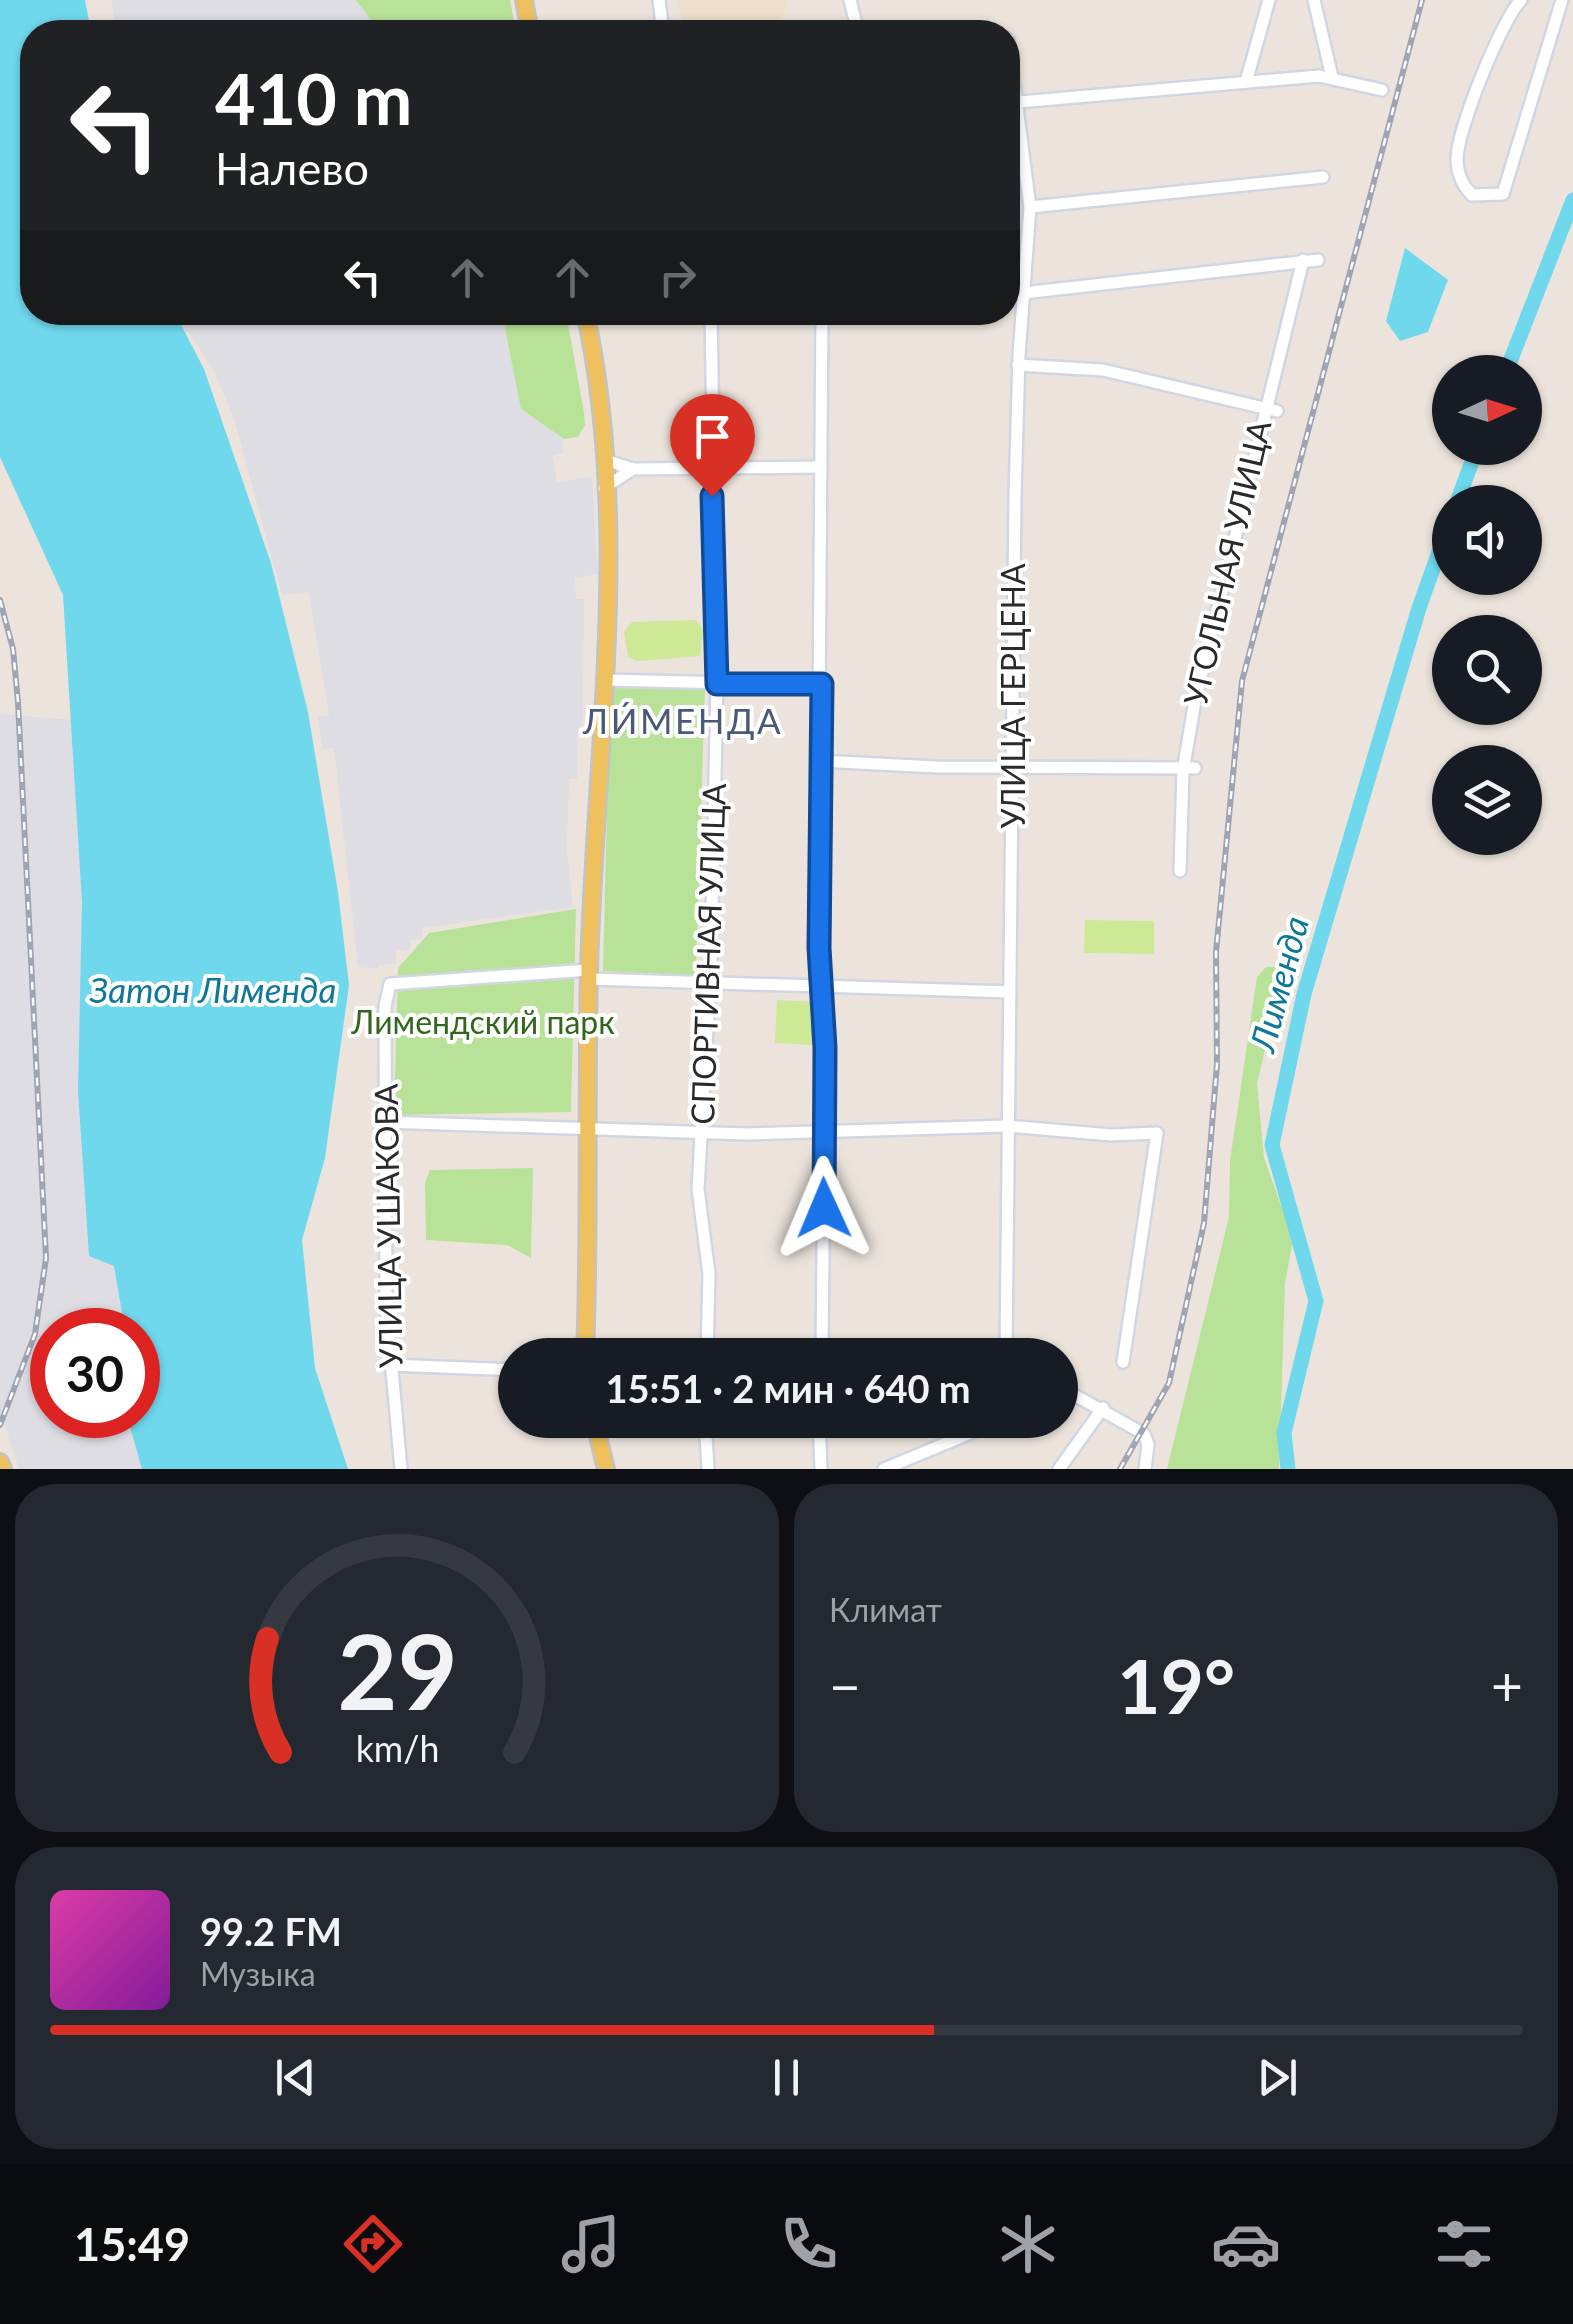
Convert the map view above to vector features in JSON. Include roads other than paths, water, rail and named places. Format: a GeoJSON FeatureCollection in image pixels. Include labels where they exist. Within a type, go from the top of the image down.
{"type":"FeatureCollection","features":[{"type":"Feature","properties":{"kind":"main road"},"geometry":{"type":"LineString","coordinates":[[586,1338],[592,1127],[589,974],[604,680],[606,460],[587,325]]}},
{"type":"Feature","properties":{"kind":"main road"},"geometry":{"type":"LineString","coordinates":[[598,1438],[606,1469]]}},
{"type":"Feature","properties":{"kind":"main road"},"geometry":{"type":"LineString","coordinates":[[0,1462],[3,1469]]}},
{"type":"Feature","properties":{"kind":"street"},"geometry":{"type":"LineString","coordinates":[[1314,0],[1332,77]]}},
{"type":"Feature","properties":{"kind":"street"},"geometry":{"type":"LineString","coordinates":[[1520,0],[1501,26],[1464,121],[1456,160],[1460,177],[1472,196],[1504,194],[1562,0]]}},
{"type":"Feature","properties":{"kind":"street"},"geometry":{"type":"LineString","coordinates":[[1246,82],[1264,2]]}},
{"type":"Feature","properties":{"kind":"street"},"geometry":{"type":"LineString","coordinates":[[1020,101],[1332,77],[1382,90]]}},
{"type":"Feature","properties":{"kind":"street","name":"УЛИЦА ГЕРЦЕНА"},"geometry":{"type":"LineString","coordinates":[[1006,1338],[1018,366],[1030,207],[1020,149]]}},
{"type":"Feature","properties":{"kind":"street"},"geometry":{"type":"LineString","coordinates":[[1030,207],[1323,177]]}},
{"type":"Feature","properties":{"kind":"street","name":"УГОЛЬНАЯ УЛИЦА"},"geometry":{"type":"LineString","coordinates":[[1180,871],[1189,770],[1304,260]]}},
{"type":"Feature","properties":{"kind":"street"},"geometry":{"type":"LineString","coordinates":[[1023,292],[1318,260]]}},
{"type":"Feature","properties":{"kind":"street","name":"СПОРТИВНАЯ УЛИЦА"},"geometry":{"type":"LineString","coordinates":[[707,1338],[709,1274],[698,1189],[709,984],[717,684],[711,325]]}},
{"type":"Feature","properties":{"kind":"street"},"geometry":{"type":"LineString","coordinates":[[822,325],[819,984],[825,1048],[822,1338]]}},
{"type":"Feature","properties":{"kind":"street"},"geometry":{"type":"LineString","coordinates":[[1018,366],[1103,370],[1271,410]]}},
{"type":"Feature","properties":{"kind":"street"},"geometry":{"type":"LineString","coordinates":[[606,460],[633,469],[821,467]]}},
{"type":"Feature","properties":{"kind":"street"},"geometry":{"type":"LineString","coordinates":[[604,488],[633,469]]}},
{"type":"Feature","properties":{"kind":"street"},"geometry":{"type":"LineString","coordinates":[[604,680],[822,684]]}},
{"type":"Feature","properties":{"kind":"street"},"geometry":{"type":"LineString","coordinates":[[820,761],[1189,770]]}},
{"type":"Feature","properties":{"kind":"street"},"geometry":{"type":"LineString","coordinates":[[589,974],[709,984],[1010,992]]}},
{"type":"Feature","properties":{"kind":"street","name":"УЛИЦА УШАКОВА"},"geometry":{"type":"LineString","coordinates":[[401,1469],[391,1365],[384,1122],[385,1006],[390,984],[589,974]]}},
{"type":"Feature","properties":{"kind":"street"},"geometry":{"type":"LineString","coordinates":[[384,1122],[703,1133],[822,1134],[1007,1126],[1111,1135],[1157,1133],[1124,1362]]}},
{"type":"Feature","properties":{"kind":"street"},"geometry":{"type":"LineString","coordinates":[[391,1365],[498,1369]]}},
{"type":"Feature","properties":{"kind":"street"},"geometry":{"type":"LineString","coordinates":[[1078,1397],[1144,1434],[1148,1444],[1145,1469]]}},
{"type":"Feature","properties":{"kind":"street"},"geometry":{"type":"LineString","coordinates":[[1059,1469],[1102,1408]]}},
{"type":"Feature","properties":{"kind":"street"},"geometry":{"type":"LineString","coordinates":[[707,1438],[708,1469]]}},
{"type":"Feature","properties":{"kind":"street"},"geometry":{"type":"LineString","coordinates":[[820,1438],[822,1469]]}},
{"type":"Feature","properties":{"kind":"street"},"geometry":{"type":"LineString","coordinates":[[884,1469],[959,1438]]}},
{"type":"Feature","properties":{"kind":"water","name":"Затон Лименда"},"geometry":{"type":"Polygon","coordinates":[[[0,0],[85,0],[89,20],[20,20],[20,325],[181,325],[204,369],[271,563],[308,712],[349,985],[325,1158],[302,1240],[315,1368],[348,1469],[142,1469],[133,1438],[160,1438],[160,1308],[121,1308],[114,1266],[89,1256],[78,1091],[82,902],[63,595],[0,457],[0,0]]]}},
{"type":"Feature","properties":{"kind":"water"},"geometry":{"type":"Polygon","coordinates":[[[1405,248],[1448,280],[1428,332],[1400,341],[1386,321],[1405,248]]]}},
{"type":"Feature","properties":{"kind":"waterway","name":"Лименда"},"geometry":{"type":"LineString","coordinates":[[1513,355],[1573,200]]}},
{"type":"Feature","properties":{"kind":"waterway","name":"Лименда"},"geometry":{"type":"LineString","coordinates":[[1463,485],[1471,465]]}},
{"type":"Feature","properties":{"kind":"waterway","name":"Лименда"},"geometry":{"type":"LineString","coordinates":[[1288,1469],[1284,1433],[1316,1301],[1272,1145],[1304,994],[1432,572]]}},
{"type":"Feature","properties":{"kind":"railway"},"geometry":{"type":"LineString","coordinates":[[1120,1469],[1169,1383],[1204,1223],[1217,1064],[1216,952],[1242,681],[1422,0]]}},
{"type":"Feature","properties":{"kind":"railway"},"geometry":{"type":"LineString","coordinates":[[0,600],[13,649],[18,702],[46,1258],[35,1334],[0,1425]]}},
{"type":"Feature","properties":{"kind":"district","name":"ЛИ́МЕНДА"},"geometry":{"type":"Point","coordinates":[683,722]}},
{"type":"Feature","properties":{"kind":"park label","name":"Лимендский парк"},"geometry":{"type":"Point","coordinates":[483,1023]}}]}
